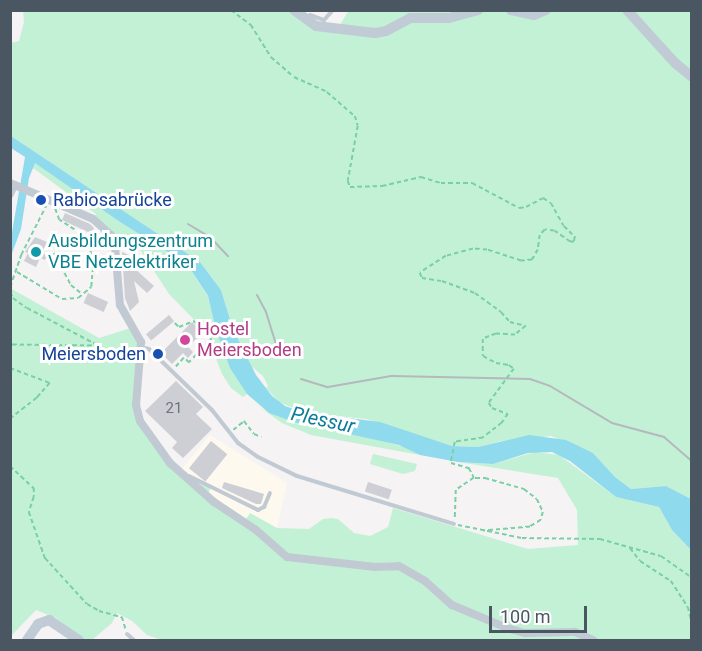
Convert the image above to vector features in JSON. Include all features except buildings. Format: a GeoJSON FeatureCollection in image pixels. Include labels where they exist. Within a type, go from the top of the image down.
{"type":"FeatureCollection","features":[{"type":"Feature","properties":{"kind":"main road"},"geometry":{"type":"LineString","coordinates":[[294,10],[316,26],[375,33],[386,31],[410,18],[449,18],[478,10]]}},
{"type":"Feature","properties":{"kind":"main road"},"geometry":{"type":"LineString","coordinates":[[511,10],[534,15],[546,10]]}},
{"type":"Feature","properties":{"kind":"main road"},"geometry":{"type":"LineString","coordinates":[[627,10],[675,63],[692,77]]}},
{"type":"Feature","properties":{"kind":"main road"},"geometry":{"type":"LineString","coordinates":[[27,640],[38,624],[49,620],[79,640]]}},
{"type":"Feature","properties":{"kind":"street"},"geometry":{"type":"LineString","coordinates":[[10,194],[14,184],[99,223],[111,235],[115,246],[120,305],[138,333],[141,347],[136,405],[140,421],[162,453],[214,502],[256,530],[287,556],[375,567],[401,566],[425,581],[452,605],[507,628],[525,633],[575,632],[593,640]]}},
{"type":"Feature","properties":{"kind":"lane"},"geometry":{"type":"LineString","coordinates":[[303,10],[323,20],[333,10]]}},
{"type":"Feature","properties":{"kind":"lane"},"geometry":{"type":"LineString","coordinates":[[141,347],[149,349],[212,410],[247,450],[282,470],[454,524]]}},
{"type":"Feature","properties":{"kind":"lane"},"geometry":{"type":"LineString","coordinates":[[178,470],[258,510],[264,507],[270,493]]}},
{"type":"Feature","properties":{"kind":"lane"},"geometry":{"type":"LineString","coordinates":[[127,634],[134,640]]}},
{"type":"Feature","properties":{"kind":"path"},"geometry":{"type":"LineString","coordinates":[[231,10],[251,25],[271,57],[294,77],[329,94],[355,116],[358,126],[348,181],[350,187],[382,186],[421,177],[441,183],[472,183],[519,208],[543,198],[551,203],[564,226],[575,237],[574,242],[570,242],[554,231],[545,230],[540,235],[538,250],[532,260],[521,261],[484,249],[469,250],[441,258],[420,273],[422,278],[442,281],[481,296],[502,312],[508,321],[526,327],[515,335],[496,334],[483,339],[483,356],[496,363],[509,365],[514,370],[489,403],[492,408],[508,414],[502,423],[483,438],[458,441],[455,444],[453,464],[469,468],[474,478]]}},
{"type":"Feature","properties":{"kind":"path"},"geometry":{"type":"LineString","coordinates":[[17,272],[60,298],[75,299],[90,288],[93,280],[93,261],[89,241],[83,233],[58,219],[51,202]]}},
{"type":"Feature","properties":{"kind":"path"},"geometry":{"type":"LineString","coordinates":[[10,287],[21,255],[51,202]]}},
{"type":"Feature","properties":{"kind":"path"},"geometry":{"type":"LineString","coordinates":[[54,253],[70,284],[83,294]]}},
{"type":"Feature","properties":{"kind":"path"},"geometry":{"type":"LineString","coordinates":[[10,292],[27,308],[99,346],[10,345]]}},
{"type":"Feature","properties":{"kind":"path"},"geometry":{"type":"LineString","coordinates":[[172,372],[184,358],[189,363],[212,339],[194,321],[179,327],[175,323]]}},
{"type":"Feature","properties":{"kind":"path"},"geometry":{"type":"LineString","coordinates":[[10,368],[50,383],[37,398],[10,419]]}},
{"type":"Feature","properties":{"kind":"path"},"geometry":{"type":"LineString","coordinates":[[230,433],[244,421],[254,434],[261,437]]}},
{"type":"Feature","properties":{"kind":"path"},"geometry":{"type":"LineString","coordinates":[[10,466],[34,488],[34,497],[29,512],[45,558],[87,604],[96,610],[123,618],[127,634]]}},
{"type":"Feature","properties":{"kind":"path"},"geometry":{"type":"LineString","coordinates":[[479,531],[530,527],[541,520],[543,512],[537,499],[524,489],[485,478],[474,478],[456,490],[454,524],[479,531],[536,540],[588,538],[630,547],[665,558],[692,578]]}},
{"type":"Feature","properties":{"kind":"path"},"geometry":{"type":"LineString","coordinates":[[630,547],[640,561],[671,581],[688,607],[692,623]]}},
{"type":"Feature","properties":{"kind":"shaded area"},"geometry":{"type":"Polygon","coordinates":[[[210,435],[287,483],[277,528],[250,513],[244,522],[207,495],[211,488],[180,471],[210,435]]]}},
{"type":"Feature","properties":{"kind":"green space"},"geometry":{"type":"Polygon","coordinates":[[[23,10],[294,11],[306,20],[338,28],[349,10],[691,11],[691,499],[666,486],[631,489],[615,477],[593,453],[551,436],[502,441],[478,447],[452,446],[366,419],[302,412],[279,402],[266,388],[268,386],[263,376],[250,365],[233,329],[221,290],[200,262],[11,136],[10,43],[19,41],[24,22],[23,10]]]}},
{"type":"Feature","properties":{"kind":"green space"},"geometry":{"type":"Polygon","coordinates":[[[35,162],[120,222],[187,264],[208,297],[224,354],[247,394],[243,397],[231,388],[222,374],[211,346],[215,341],[169,294],[141,251],[122,238],[113,241],[93,219],[96,214],[33,168],[35,162]]]}},
{"type":"Feature","properties":{"kind":"green space"},"geometry":{"type":"Polygon","coordinates":[[[10,288],[99,338],[134,327],[138,333],[138,415],[178,470],[211,487],[207,496],[244,522],[250,513],[277,528],[309,529],[323,519],[331,518],[338,519],[354,533],[370,536],[388,527],[393,508],[528,549],[578,545],[577,510],[558,478],[458,462],[493,464],[535,452],[559,455],[616,497],[659,507],[672,530],[691,550],[691,640],[162,640],[147,635],[132,621],[117,613],[112,623],[92,640],[83,640],[56,618],[36,610],[11,636],[11,640],[10,288]]]}},
{"type":"Feature","properties":{"kind":"green space"},"geometry":{"type":"Polygon","coordinates":[[[258,406],[269,413],[405,447],[420,455],[311,435],[282,423],[258,406]]]}},
{"type":"Feature","properties":{"kind":"green space"},"geometry":{"type":"Polygon","coordinates":[[[373,454],[417,464],[415,471],[403,474],[370,464],[373,454]]]}},
{"type":"Feature","properties":{"kind":"water","name":"Plessur"},"geometry":{"type":"Polygon","coordinates":[[[11,136],[200,262],[221,290],[233,329],[256,375],[272,396],[285,406],[302,412],[380,422],[452,446],[478,447],[529,435],[566,440],[593,453],[615,477],[631,489],[666,486],[691,499],[691,550],[672,530],[659,507],[616,497],[570,461],[552,452],[528,453],[493,464],[458,462],[420,455],[399,445],[294,422],[269,413],[247,394],[230,368],[216,330],[208,296],[187,264],[120,222],[35,163],[29,178],[21,229],[11,256],[11,238],[25,157],[11,148],[11,136]]]}},
{"type":"Feature","properties":{"kind":"railway"},"geometry":{"type":"LineString","coordinates":[[188,224],[211,238],[228,256]]}},
{"type":"Feature","properties":{"kind":"railway"},"geometry":{"type":"LineString","coordinates":[[257,295],[266,312],[279,354]]}},
{"type":"Feature","properties":{"kind":"railway"},"geometry":{"type":"LineString","coordinates":[[301,379],[328,387],[391,376],[530,379],[550,386],[612,423],[664,437],[692,461]]}},
{"type":"Feature","properties":{"kind":"place","name":"Rabiosabrücke"},"geometry":{"type":"Point","coordinates":[41,200]}},
{"type":"Feature","properties":{"kind":"place","name":"Ausbildungszentrum VBE Netzelektriker"},"geometry":{"type":"Point","coordinates":[36,252]}},
{"type":"Feature","properties":{"kind":"place","name":"Hostel Meiersboden"},"geometry":{"type":"Point","coordinates":[185,340]}},
{"type":"Feature","properties":{"kind":"place","name":"Meiersboden"},"geometry":{"type":"Point","coordinates":[158,354]}}]}
